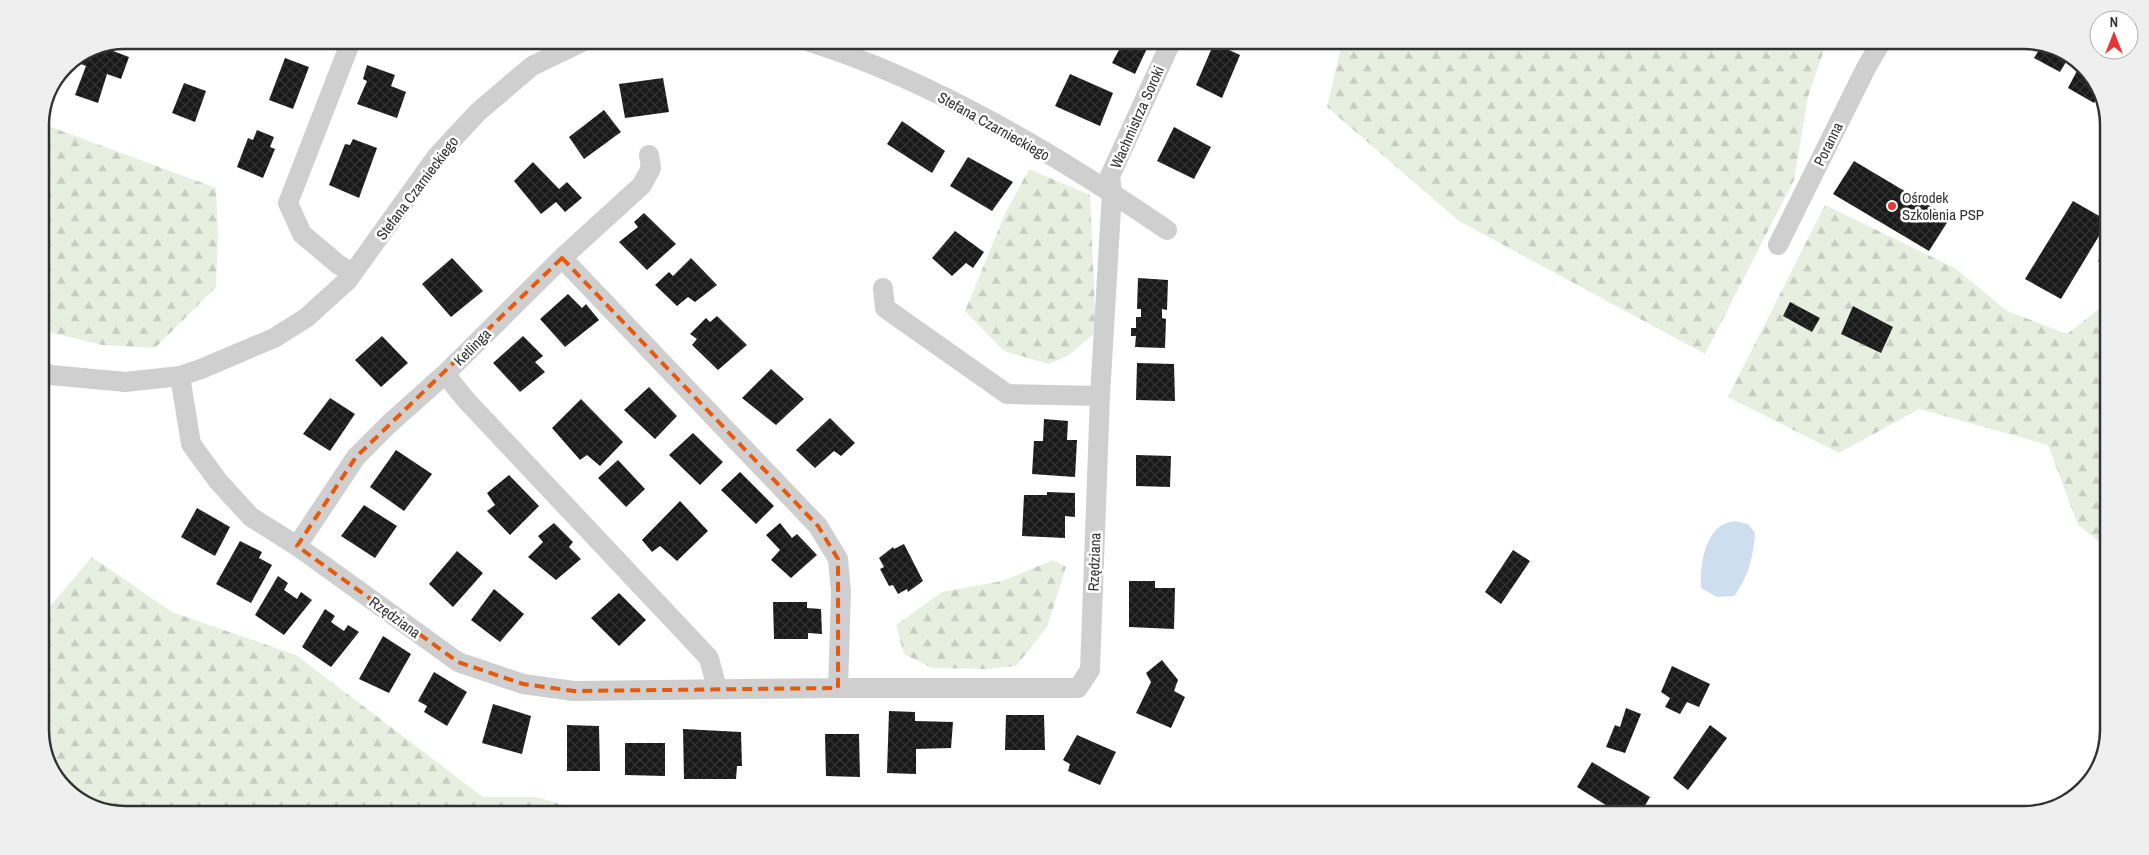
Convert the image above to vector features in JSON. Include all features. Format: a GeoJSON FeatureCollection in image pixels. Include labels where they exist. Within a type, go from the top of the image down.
{"type":"FeatureCollection","features":[{"type":"Feature","properties":{"kind":"street"},"geometry":{"type":"LineString","coordinates":[[348,49],[288,203],[302,234],[339,265],[353,273]]}},
{"type":"Feature","properties":{"kind":"street","name":"Stefana Czarnieckiego"},"geometry":{"type":"LineString","coordinates":[[49,374],[125,382],[180,376],[274,338],[306,318],[353,273],[437,156],[478,112],[532,66],[567,49]]}},
{"type":"Feature","properties":{"kind":"street","name":"Stefana Czarnieckiego"},"geometry":{"type":"LineString","coordinates":[[842,49],[964,106],[1112,192],[1167,230]]}},
{"type":"Feature","properties":{"kind":"street","name":"Wachmistrza Soroki"},"geometry":{"type":"LineString","coordinates":[[1112,192],[1110,176],[1169,49]]}},
{"type":"Feature","properties":{"kind":"street","name":"Poranna"},"geometry":{"type":"LineString","coordinates":[[1778,245],[1877,49]]}},
{"type":"Feature","properties":{"kind":"street","name":"Ketlinga"},"geometry":{"type":"LineString","coordinates":[[297,546],[356,457],[389,424],[445,374],[562,258],[642,185],[651,168],[649,156]]}},
{"type":"Feature","properties":{"kind":"street","name":"Rzędziana"},"geometry":{"type":"LineString","coordinates":[[180,376],[191,444],[218,481],[251,517],[297,546],[458,662],[523,684],[574,692],[838,688],[1078,688],[1090,670],[1100,396],[1112,192]]}},
{"type":"Feature","properties":{"kind":"street"},"geometry":{"type":"LineString","coordinates":[[562,258],[818,526],[838,560],[841,592],[838,688]]}},
{"type":"Feature","properties":{"kind":"street"},"geometry":{"type":"LineString","coordinates":[[883,288],[885,308],[1007,394],[1100,396]]}},
{"type":"Feature","properties":{"kind":"street"},"geometry":{"type":"LineString","coordinates":[[445,374],[466,400],[709,658],[717,689]]}},
{"type":"Feature","properties":{"kind":"highlighted area"},"geometry":{"type":"Polygon","coordinates":[[[562,258],[818,526],[838,559],[838,688],[574,691],[523,684],[458,662],[297,546],[356,457],[562,258]]]}},
{"type":"Feature","properties":{"kind":"green space"},"geometry":{"type":"Polygon","coordinates":[[[1341,49],[1824,49],[1808,97],[1794,180],[1705,354],[1459,221],[1327,107],[1341,49]]]}},
{"type":"Feature","properties":{"kind":"green space"},"geometry":{"type":"Polygon","coordinates":[[[49,126],[216,188],[218,234],[216,287],[155,348],[102,345],[49,332],[49,126]]]}},
{"type":"Feature","properties":{"kind":"green space"},"geometry":{"type":"Polygon","coordinates":[[[1029,169],[1090,195],[1096,332],[1069,355],[1049,364],[1004,351],[965,311],[1005,214],[1029,169]]]}},
{"type":"Feature","properties":{"kind":"green space"},"geometry":{"type":"Polygon","coordinates":[[[1825,205],[1955,268],[2007,311],[2067,334],[2100,308],[2100,542],[2078,525],[2048,445],[1919,409],[1839,453],[1728,397],[1825,205]]]}},
{"type":"Feature","properties":{"kind":"green space"},"geometry":{"type":"Polygon","coordinates":[[[92,557],[172,612],[296,655],[483,797],[537,797],[567,806],[115,806],[100,802],[82,793],[64,777],[50,745],[49,607],[92,557]]]}},
{"type":"Feature","properties":{"kind":"green space"},"geometry":{"type":"Polygon","coordinates":[[[1053,560],[1066,567],[1047,627],[1016,666],[985,669],[932,668],[904,654],[896,625],[942,592],[1002,581],[1053,560]]]}},
{"type":"Feature","properties":{"kind":"water"},"geometry":{"type":"Polygon","coordinates":[[[1734,521],[1748,524],[1755,533],[1753,550],[1747,574],[1734,596],[1717,597],[1701,588],[1704,555],[1709,540],[1714,533],[1721,526],[1734,521]]]}},
{"type":"Feature","properties":{"kind":"building"},"geometry":{"type":"Polygon","coordinates":[[[1119,49],[1147,49],[1135,74],[1112,63],[1119,49]]]}},
{"type":"Feature","properties":{"kind":"building"},"geometry":{"type":"Polygon","coordinates":[[[1211,49],[1227,49],[1240,55],[1222,98],[1196,85],[1211,49]]]}},
{"type":"Feature","properties":{"kind":"building"},"geometry":{"type":"Polygon","coordinates":[[[110,50],[129,57],[121,79],[107,74],[98,103],[75,95],[86,66],[80,64],[110,50]]]}},
{"type":"Feature","properties":{"kind":"building"},"geometry":{"type":"Polygon","coordinates":[[[2039,50],[2066,62],[2060,72],[2034,58],[2039,50]]]}},
{"type":"Feature","properties":{"kind":"building"},"geometry":{"type":"Polygon","coordinates":[[[285,58],[309,67],[293,109],[269,100],[285,58]]]}},
{"type":"Feature","properties":{"kind":"building"},"geometry":{"type":"Polygon","coordinates":[[[367,65],[395,75],[391,86],[406,92],[397,118],[357,104],[367,81],[363,79],[367,65]]]}},
{"type":"Feature","properties":{"kind":"building"},"geometry":{"type":"Polygon","coordinates":[[[2077,70],[2085,78],[2096,100],[2094,103],[2068,88],[2077,70]]]}},
{"type":"Feature","properties":{"kind":"building"},"geometry":{"type":"Polygon","coordinates":[[[1070,74],[1113,93],[1100,126],[1055,106],[1070,74]]]}},
{"type":"Feature","properties":{"kind":"building"},"geometry":{"type":"Polygon","coordinates":[[[663,78],[669,112],[625,118],[619,84],[663,78]]]}},
{"type":"Feature","properties":{"kind":"building"},"geometry":{"type":"Polygon","coordinates":[[[184,83],[206,91],[195,122],[172,113],[184,83]]]}},
{"type":"Feature","properties":{"kind":"building"},"geometry":{"type":"Polygon","coordinates":[[[604,110],[621,132],[584,159],[569,137],[604,110]]]}},
{"type":"Feature","properties":{"kind":"building"},"geometry":{"type":"Polygon","coordinates":[[[902,121],[945,151],[932,173],[887,144],[902,121]]]}},
{"type":"Feature","properties":{"kind":"building"},"geometry":{"type":"Polygon","coordinates":[[[1174,127],[1211,147],[1194,179],[1157,161],[1174,127]]]}},
{"type":"Feature","properties":{"kind":"building"},"geometry":{"type":"Polygon","coordinates":[[[257,130],[274,137],[270,147],[275,149],[263,178],[237,167],[248,138],[253,140],[257,130]]]}},
{"type":"Feature","properties":{"kind":"building"},"geometry":{"type":"Polygon","coordinates":[[[353,139],[377,148],[359,198],[329,185],[345,144],[350,145],[353,139]]]}},
{"type":"Feature","properties":{"kind":"building"},"geometry":{"type":"Polygon","coordinates":[[[968,157],[1013,182],[992,211],[950,186],[968,157]]]}},
{"type":"Feature","properties":{"kind":"building","name":"Ośrodek Szkolenia PSP"},"geometry":{"type":"Polygon","coordinates":[[[1854,161],[1950,218],[1929,251],[1833,194],[1854,161]]]}},
{"type":"Feature","properties":{"kind":"building"},"geometry":{"type":"Polygon","coordinates":[[[533,162],[559,189],[567,182],[582,198],[565,212],[556,202],[541,214],[514,181],[533,162]]]}},
{"type":"Feature","properties":{"kind":"building"},"geometry":{"type":"Polygon","coordinates":[[[2073,201],[2100,216],[2100,234],[2061,299],[2025,279],[2073,201]]]}},
{"type":"Feature","properties":{"kind":"building"},"geometry":{"type":"Polygon","coordinates":[[[644,213],[676,244],[647,270],[619,242],[638,227],[634,222],[644,213]]]}},
{"type":"Feature","properties":{"kind":"building"},"geometry":{"type":"Polygon","coordinates":[[[955,231],[984,252],[973,268],[966,263],[952,276],[932,258],[955,231]]]}},
{"type":"Feature","properties":{"kind":"building"},"geometry":{"type":"Polygon","coordinates":[[[452,258],[483,291],[451,317],[422,284],[452,258]]]}},
{"type":"Feature","properties":{"kind":"building"},"geometry":{"type":"Polygon","coordinates":[[[691,258],[717,285],[695,302],[688,297],[677,306],[655,285],[669,272],[673,276],[691,258]]]}},
{"type":"Feature","properties":{"kind":"building"},"geometry":{"type":"Polygon","coordinates":[[[1138,278],[1168,280],[1167,310],[1162,309],[1162,318],[1166,319],[1165,348],[1135,347],[1136,336],[1131,336],[1131,328],[1136,328],[1136,317],[1141,317],[1141,309],[1137,309],[1138,278]]]}},
{"type":"Feature","properties":{"kind":"building"},"geometry":{"type":"Polygon","coordinates":[[[568,294],[582,308],[586,304],[599,320],[565,347],[540,319],[568,294]]]}},
{"type":"Feature","properties":{"kind":"building"},"geometry":{"type":"Polygon","coordinates":[[[1790,302],[1820,318],[1812,332],[1783,316],[1790,302]]]}},
{"type":"Feature","properties":{"kind":"building"},"geometry":{"type":"Polygon","coordinates":[[[1853,306],[1893,327],[1881,353],[1841,334],[1853,306]]]}},
{"type":"Feature","properties":{"kind":"building"},"geometry":{"type":"Polygon","coordinates":[[[717,316],[747,345],[718,370],[692,345],[697,339],[690,334],[706,318],[710,322],[717,316]]]}},
{"type":"Feature","properties":{"kind":"building"},"geometry":{"type":"Polygon","coordinates":[[[382,336],[408,363],[381,387],[355,360],[382,336]]]}},
{"type":"Feature","properties":{"kind":"building"},"geometry":{"type":"Polygon","coordinates":[[[523,336],[543,356],[535,362],[545,372],[520,392],[493,363],[523,336]]]}},
{"type":"Feature","properties":{"kind":"building"},"geometry":{"type":"Polygon","coordinates":[[[1137,363],[1174,364],[1175,401],[1136,400],[1137,363]]]}},
{"type":"Feature","properties":{"kind":"building"},"geometry":{"type":"Polygon","coordinates":[[[771,369],[804,399],[776,425],[742,398],[771,369]]]}},
{"type":"Feature","properties":{"kind":"building"},"geometry":{"type":"Polygon","coordinates":[[[649,387],[677,416],[655,439],[624,410],[649,387]]]}},
{"type":"Feature","properties":{"kind":"building"},"geometry":{"type":"Polygon","coordinates":[[[330,398],[355,414],[330,451],[303,434],[330,398]]]}},
{"type":"Feature","properties":{"kind":"building"},"geometry":{"type":"Polygon","coordinates":[[[581,399],[623,442],[600,466],[587,455],[580,460],[552,428],[581,399]]]}},
{"type":"Feature","properties":{"kind":"building"},"geometry":{"type":"Polygon","coordinates":[[[830,418],[855,443],[841,456],[834,451],[815,468],[796,450],[830,418]]]}},
{"type":"Feature","properties":{"kind":"building"},"geometry":{"type":"Polygon","coordinates":[[[1044,419],[1068,421],[1067,440],[1077,440],[1075,477],[1032,474],[1034,441],[1043,441],[1044,419]]]}},
{"type":"Feature","properties":{"kind":"building"},"geometry":{"type":"Polygon","coordinates":[[[693,433],[723,462],[700,485],[669,455],[693,433]]]}},
{"type":"Feature","properties":{"kind":"building"},"geometry":{"type":"Polygon","coordinates":[[[396,450],[432,474],[404,511],[370,487],[396,450]]]}},
{"type":"Feature","properties":{"kind":"building"},"geometry":{"type":"Polygon","coordinates":[[[1136,455],[1171,456],[1170,487],[1136,486],[1136,455]]]}},
{"type":"Feature","properties":{"kind":"building"},"geometry":{"type":"Polygon","coordinates":[[[618,460],[645,489],[626,507],[598,478],[618,460]]]}},
{"type":"Feature","properties":{"kind":"building"},"geometry":{"type":"Polygon","coordinates":[[[740,472],[774,506],[756,524],[721,490],[740,472]]]}},
{"type":"Feature","properties":{"kind":"building"},"geometry":{"type":"Polygon","coordinates":[[[509,475],[539,506],[510,535],[487,511],[495,505],[487,493],[509,475]]]}},
{"type":"Feature","properties":{"kind":"building"},"geometry":{"type":"Polygon","coordinates":[[[1047,492],[1075,493],[1075,517],[1065,516],[1065,538],[1022,536],[1024,495],[1047,495],[1047,492]]]}},
{"type":"Feature","properties":{"kind":"building"},"geometry":{"type":"Polygon","coordinates":[[[680,501],[708,531],[677,561],[660,546],[652,552],[642,540],[680,501]]]}},
{"type":"Feature","properties":{"kind":"building"},"geometry":{"type":"Polygon","coordinates":[[[364,505],[397,526],[375,558],[341,536],[364,505]]]}},
{"type":"Feature","properties":{"kind":"building"},"geometry":{"type":"Polygon","coordinates":[[[197,508],[230,527],[215,556],[181,537],[197,508]]]}},
{"type":"Feature","properties":{"kind":"building"},"geometry":{"type":"Polygon","coordinates":[[[554,523],[573,542],[569,547],[581,559],[556,580],[528,557],[543,542],[538,536],[554,523]]]}},
{"type":"Feature","properties":{"kind":"building"},"geometry":{"type":"Polygon","coordinates":[[[780,523],[792,538],[797,534],[817,555],[791,578],[771,560],[780,550],[766,535],[780,523]]]}},
{"type":"Feature","properties":{"kind":"building"},"geometry":{"type":"Polygon","coordinates":[[[240,541],[262,552],[259,558],[272,565],[251,603],[216,584],[240,541]]]}},
{"type":"Feature","properties":{"kind":"building"},"geometry":{"type":"Polygon","coordinates":[[[904,544],[923,581],[908,592],[907,589],[898,594],[893,585],[889,586],[880,569],[884,567],[879,558],[893,547],[894,549],[904,544]]]}},
{"type":"Feature","properties":{"kind":"building"},"geometry":{"type":"Polygon","coordinates":[[[1513,550],[1530,561],[1501,604],[1485,592],[1513,550]]]}},
{"type":"Feature","properties":{"kind":"building"},"geometry":{"type":"Polygon","coordinates":[[[457,551],[483,573],[453,607],[429,584],[457,551]]]}},
{"type":"Feature","properties":{"kind":"building"},"geometry":{"type":"Polygon","coordinates":[[[278,576],[288,583],[284,590],[297,599],[301,592],[312,600],[284,635],[255,615],[278,576]]]}},
{"type":"Feature","properties":{"kind":"building"},"geometry":{"type":"Polygon","coordinates":[[[1129,581],[1155,581],[1155,588],[1175,588],[1174,629],[1129,627],[1129,581]]]}},
{"type":"Feature","properties":{"kind":"building"},"geometry":{"type":"Polygon","coordinates":[[[494,589],[524,614],[500,642],[471,620],[494,589]]]}},
{"type":"Feature","properties":{"kind":"building"},"geometry":{"type":"Polygon","coordinates":[[[619,593],[646,620],[619,646],[591,618],[619,593]]]}},
{"type":"Feature","properties":{"kind":"building"},"geometry":{"type":"Polygon","coordinates":[[[773,602],[807,602],[807,608],[821,609],[822,634],[808,633],[808,639],[774,639],[773,602]]]}},
{"type":"Feature","properties":{"kind":"building"},"geometry":{"type":"Polygon","coordinates":[[[325,609],[335,616],[331,622],[344,631],[348,625],[359,632],[331,667],[302,647],[325,609]]]}},
{"type":"Feature","properties":{"kind":"building"},"geometry":{"type":"Polygon","coordinates":[[[383,636],[411,654],[389,693],[359,679],[383,636]]]}},
{"type":"Feature","properties":{"kind":"building"},"geometry":{"type":"Polygon","coordinates":[[[1162,660],[1178,680],[1174,691],[1185,697],[1171,728],[1136,713],[1151,682],[1146,673],[1162,660]]]}},
{"type":"Feature","properties":{"kind":"building"},"geometry":{"type":"Polygon","coordinates":[[[1672,666],[1710,684],[1699,707],[1687,702],[1680,714],[1665,707],[1670,698],[1661,692],[1672,666]]]}},
{"type":"Feature","properties":{"kind":"building"},"geometry":{"type":"Polygon","coordinates":[[[434,672],[467,692],[447,726],[424,712],[427,706],[418,701],[434,672]]]}},
{"type":"Feature","properties":{"kind":"building"},"geometry":{"type":"Polygon","coordinates":[[[493,704],[531,716],[522,754],[482,743],[493,704]]]}},
{"type":"Feature","properties":{"kind":"building"},"geometry":{"type":"Polygon","coordinates":[[[1626,708],[1641,714],[1625,753],[1606,747],[1615,725],[1620,727],[1626,708]]]}},
{"type":"Feature","properties":{"kind":"building"},"geometry":{"type":"Polygon","coordinates":[[[889,711],[915,712],[915,721],[953,722],[951,748],[916,749],[916,774],[887,773],[889,711]]]}},
{"type":"Feature","properties":{"kind":"building"},"geometry":{"type":"Polygon","coordinates":[[[1006,715],[1044,715],[1045,750],[1005,750],[1006,715]]]}},
{"type":"Feature","properties":{"kind":"building"},"geometry":{"type":"Polygon","coordinates":[[[567,725],[599,726],[600,771],[567,771],[567,725]]]}},
{"type":"Feature","properties":{"kind":"building"},"geometry":{"type":"Polygon","coordinates":[[[1710,725],[1727,738],[1688,790],[1673,778],[1710,725]]]}},
{"type":"Feature","properties":{"kind":"building"},"geometry":{"type":"Polygon","coordinates":[[[683,729],[741,732],[742,766],[737,766],[736,779],[684,779],[683,729]]]}},
{"type":"Feature","properties":{"kind":"building"},"geometry":{"type":"Polygon","coordinates":[[[825,734],[859,734],[860,777],[826,776],[825,734]]]}},
{"type":"Feature","properties":{"kind":"building"},"geometry":{"type":"Polygon","coordinates":[[[1077,735],[1116,752],[1100,785],[1068,771],[1070,764],[1063,760],[1077,735]]]}},
{"type":"Feature","properties":{"kind":"building"},"geometry":{"type":"Polygon","coordinates":[[[625,743],[665,743],[665,776],[625,775],[625,743]]]}},
{"type":"Feature","properties":{"kind":"building"},"geometry":{"type":"Polygon","coordinates":[[[1592,762],[1650,797],[1645,806],[1607,806],[1577,787],[1592,762]]]}},
{"type":"Feature","properties":{"kind":"place","name":"Ośrodek Szkolenia PSP"},"geometry":{"type":"Point","coordinates":[1892,206]}}]}
